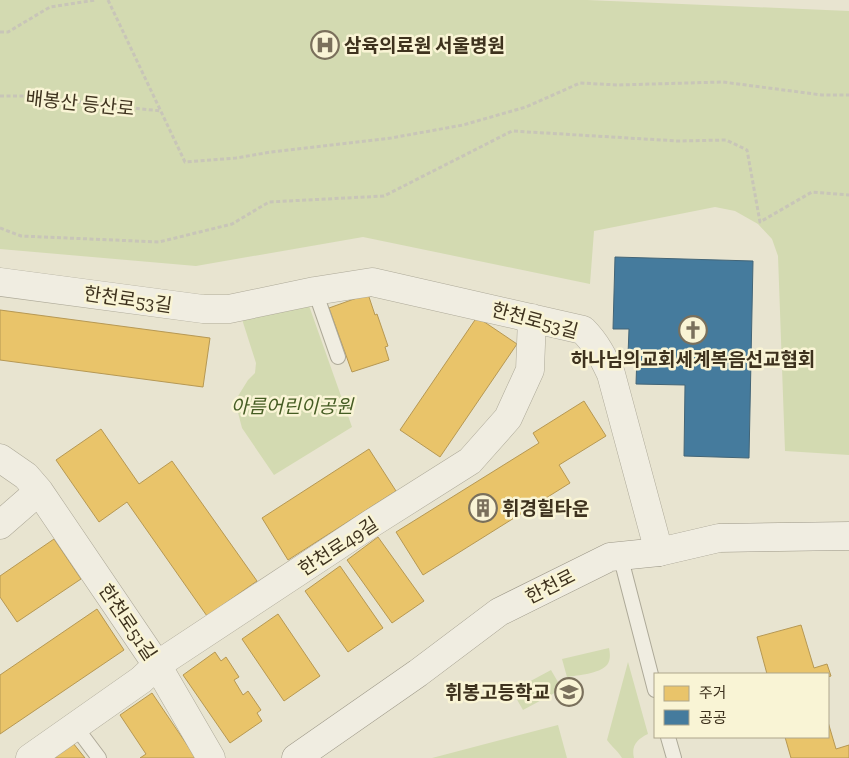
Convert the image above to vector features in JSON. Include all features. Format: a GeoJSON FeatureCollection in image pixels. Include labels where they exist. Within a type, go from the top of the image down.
{"type":"FeatureCollection","features":[{"type":"Feature","properties":{"kind":"street","name":"한천로53길"},"geometry":{"type":"LineString","coordinates":[[0,282],[203,309],[229,309],[315,291],[372,282],[583,330],[593,340],[602,354],[611,374],[658,552]]}},
{"type":"Feature","properties":{"kind":"street","name":"한천로49길"},"geometry":{"type":"LineString","coordinates":[[30,758],[141,680],[157,665],[372,523],[470,461],[508,418],[530,370],[532,318]]}},
{"type":"Feature","properties":{"kind":"street","name":"한천로51길"},"geometry":{"type":"LineString","coordinates":[[0,458],[26,476],[39,491],[157,665],[211,758]]}},
{"type":"Feature","properties":{"kind":"street"},"geometry":{"type":"LineString","coordinates":[[0,525],[39,491]]}},
{"type":"Feature","properties":{"kind":"street","name":"한천로"},"geometry":{"type":"LineString","coordinates":[[296,758],[418,673],[498,612],[610,557],[658,552],[719,538],[849,536]]}},
{"type":"Feature","properties":{"kind":"lane"},"geometry":{"type":"LineString","coordinates":[[315,291],[338,357]]}},
{"type":"Feature","properties":{"kind":"lane"},"geometry":{"type":"LineString","coordinates":[[620,555],[654,686]]}},
{"type":"Feature","properties":{"kind":"lane"},"geometry":{"type":"LineString","coordinates":[[75,726],[99,758]]}},
{"type":"Feature","properties":{"kind":"lane"},"geometry":{"type":"LineString","coordinates":[[668,738],[674,758]]}},
{"type":"Feature","properties":{"kind":"path"},"geometry":{"type":"LineString","coordinates":[[0,32],[8,32],[50,7],[96,0]]}},
{"type":"Feature","properties":{"kind":"path"},"geometry":{"type":"LineString","coordinates":[[108,0],[185,162],[236,158],[391,138],[463,125],[526,107],[580,83],[618,85],[723,82],[822,95],[849,95]]}},
{"type":"Feature","properties":{"kind":"path","name":"배봉산 등산로"},"geometry":{"type":"LineString","coordinates":[[0,96],[24,96],[161,111]]}},
{"type":"Feature","properties":{"kind":"path"},"geometry":{"type":"LineString","coordinates":[[0,228],[21,236],[160,242],[232,224],[269,202],[384,196],[512,131],[678,141],[726,140],[747,150],[760,222],[812,192],[849,195]]}},
{"type":"Feature","properties":{"kind":"green space"},"geometry":{"type":"Polygon","coordinates":[[[0,0],[587,0],[849,11],[849,455],[785,451],[778,256],[772,239],[758,224],[735,211],[715,207],[594,231],[590,284],[363,237],[196,266],[0,249],[0,0]]]}},
{"type":"Feature","properties":{"kind":"green space","name":"아름어린이공원"},"geometry":{"type":"Polygon","coordinates":[[[307,300],[352,427],[274,475],[242,428],[235,401],[248,380],[255,373],[256,363],[240,313],[307,300]]]}},
{"type":"Feature","properties":{"kind":"green space"},"geometry":{"type":"Polygon","coordinates":[[[609,648],[609,661],[603,668],[588,674],[567,677],[562,659],[609,648]]]}},
{"type":"Feature","properties":{"kind":"green space"},"geometry":{"type":"Polygon","coordinates":[[[628,662],[648,734],[641,738],[634,746],[634,758],[622,758],[607,740],[628,662]]]}},
{"type":"Feature","properties":{"kind":"green space"},"geometry":{"type":"Polygon","coordinates":[[[551,670],[562,689],[523,710],[512,691],[551,670]]]}},
{"type":"Feature","properties":{"kind":"green space"},"geometry":{"type":"Polygon","coordinates":[[[558,725],[567,758],[432,758],[558,725]]]}},
{"type":"Feature","properties":{"kind":"building: 주거"},"geometry":{"type":"Polygon","coordinates":[[[368,294],[388,346],[385,347],[389,360],[352,372],[329,308],[368,294]]]}},
{"type":"Feature","properties":{"kind":"building: 주거"},"geometry":{"type":"Polygon","coordinates":[[[0,310],[210,338],[203,387],[0,360],[0,310]]]}},
{"type":"Feature","properties":{"kind":"building: 주거"},"geometry":{"type":"Polygon","coordinates":[[[477,317],[517,344],[440,457],[400,430],[477,317]]]}},
{"type":"Feature","properties":{"kind":"building: 주거","name":"휘경힐타운"},"geometry":{"type":"Polygon","coordinates":[[[584,401],[606,436],[559,465],[570,483],[423,575],[396,532],[539,443],[533,433],[584,401]]]}},
{"type":"Feature","properties":{"kind":"building: 주거"},"geometry":{"type":"Polygon","coordinates":[[[101,429],[139,484],[172,461],[257,581],[207,616],[127,502],[99,522],[56,460],[101,429]]]}},
{"type":"Feature","properties":{"kind":"building: 주거"},"geometry":{"type":"Polygon","coordinates":[[[369,449],[396,491],[288,560],[262,518],[369,449]]]}},
{"type":"Feature","properties":{"kind":"building: 주거"},"geometry":{"type":"Polygon","coordinates":[[[378,537],[424,601],[392,623],[347,560],[378,537]]]}},
{"type":"Feature","properties":{"kind":"building: 주거"},"geometry":{"type":"Polygon","coordinates":[[[54,539],[81,579],[17,622],[0,597],[0,576],[54,539]]]}},
{"type":"Feature","properties":{"kind":"building: 주거"},"geometry":{"type":"Polygon","coordinates":[[[340,566],[383,628],[348,652],[305,591],[340,566]]]}},
{"type":"Feature","properties":{"kind":"building: 주거"},"geometry":{"type":"Polygon","coordinates":[[[97,609],[124,650],[0,734],[0,675],[97,609]]]}},
{"type":"Feature","properties":{"kind":"building: 주거"},"geometry":{"type":"Polygon","coordinates":[[[278,614],[320,676],[284,701],[242,639],[278,614]]]}},
{"type":"Feature","properties":{"kind":"building: 주거"},"geometry":{"type":"Polygon","coordinates":[[[801,625],[814,668],[827,664],[831,676],[829,677],[829,673],[767,673],[757,637],[801,625]]]}},
{"type":"Feature","properties":{"kind":"building: 주거"},"geometry":{"type":"Polygon","coordinates":[[[215,652],[221,661],[226,657],[239,677],[234,680],[243,695],[248,691],[261,710],[257,713],[262,721],[230,743],[183,675],[215,652]]]}},
{"type":"Feature","properties":{"kind":"building: 주거"},"geometry":{"type":"Polygon","coordinates":[[[152,693],[196,758],[140,758],[146,754],[120,715],[152,693]]]}},
{"type":"Feature","properties":{"kind":"building: 주거"},"geometry":{"type":"Polygon","coordinates":[[[829,725],[836,749],[849,745],[849,758],[791,758],[785,738],[829,738],[829,725]]]}},
{"type":"Feature","properties":{"kind":"building: 주거"},"geometry":{"type":"Polygon","coordinates":[[[73,743],[85,758],[53,758],[73,743]]]}},
{"type":"Feature","properties":{"kind":"building: 공공"},"geometry":{"type":"Polygon","coordinates":[[[615,257],[753,261],[749,458],[684,456],[685,385],[636,384],[637,355],[628,355],[629,329],[613,329],[615,257]]]}},
{"type":"Feature","properties":{"kind":"place","name":"삼육의료원 서울병원"},"geometry":{"type":"Point","coordinates":[325,45]}},
{"type":"Feature","properties":{"kind":"place","name":"하나님의교회세계복음선교협회"},"geometry":{"type":"Point","coordinates":[693,330]}},
{"type":"Feature","properties":{"kind":"place","name":"휘경힐타운"},"geometry":{"type":"Point","coordinates":[483,508]}},
{"type":"Feature","properties":{"kind":"place","name":"휘봉고등학교"},"geometry":{"type":"Point","coordinates":[569,692]}}]}
